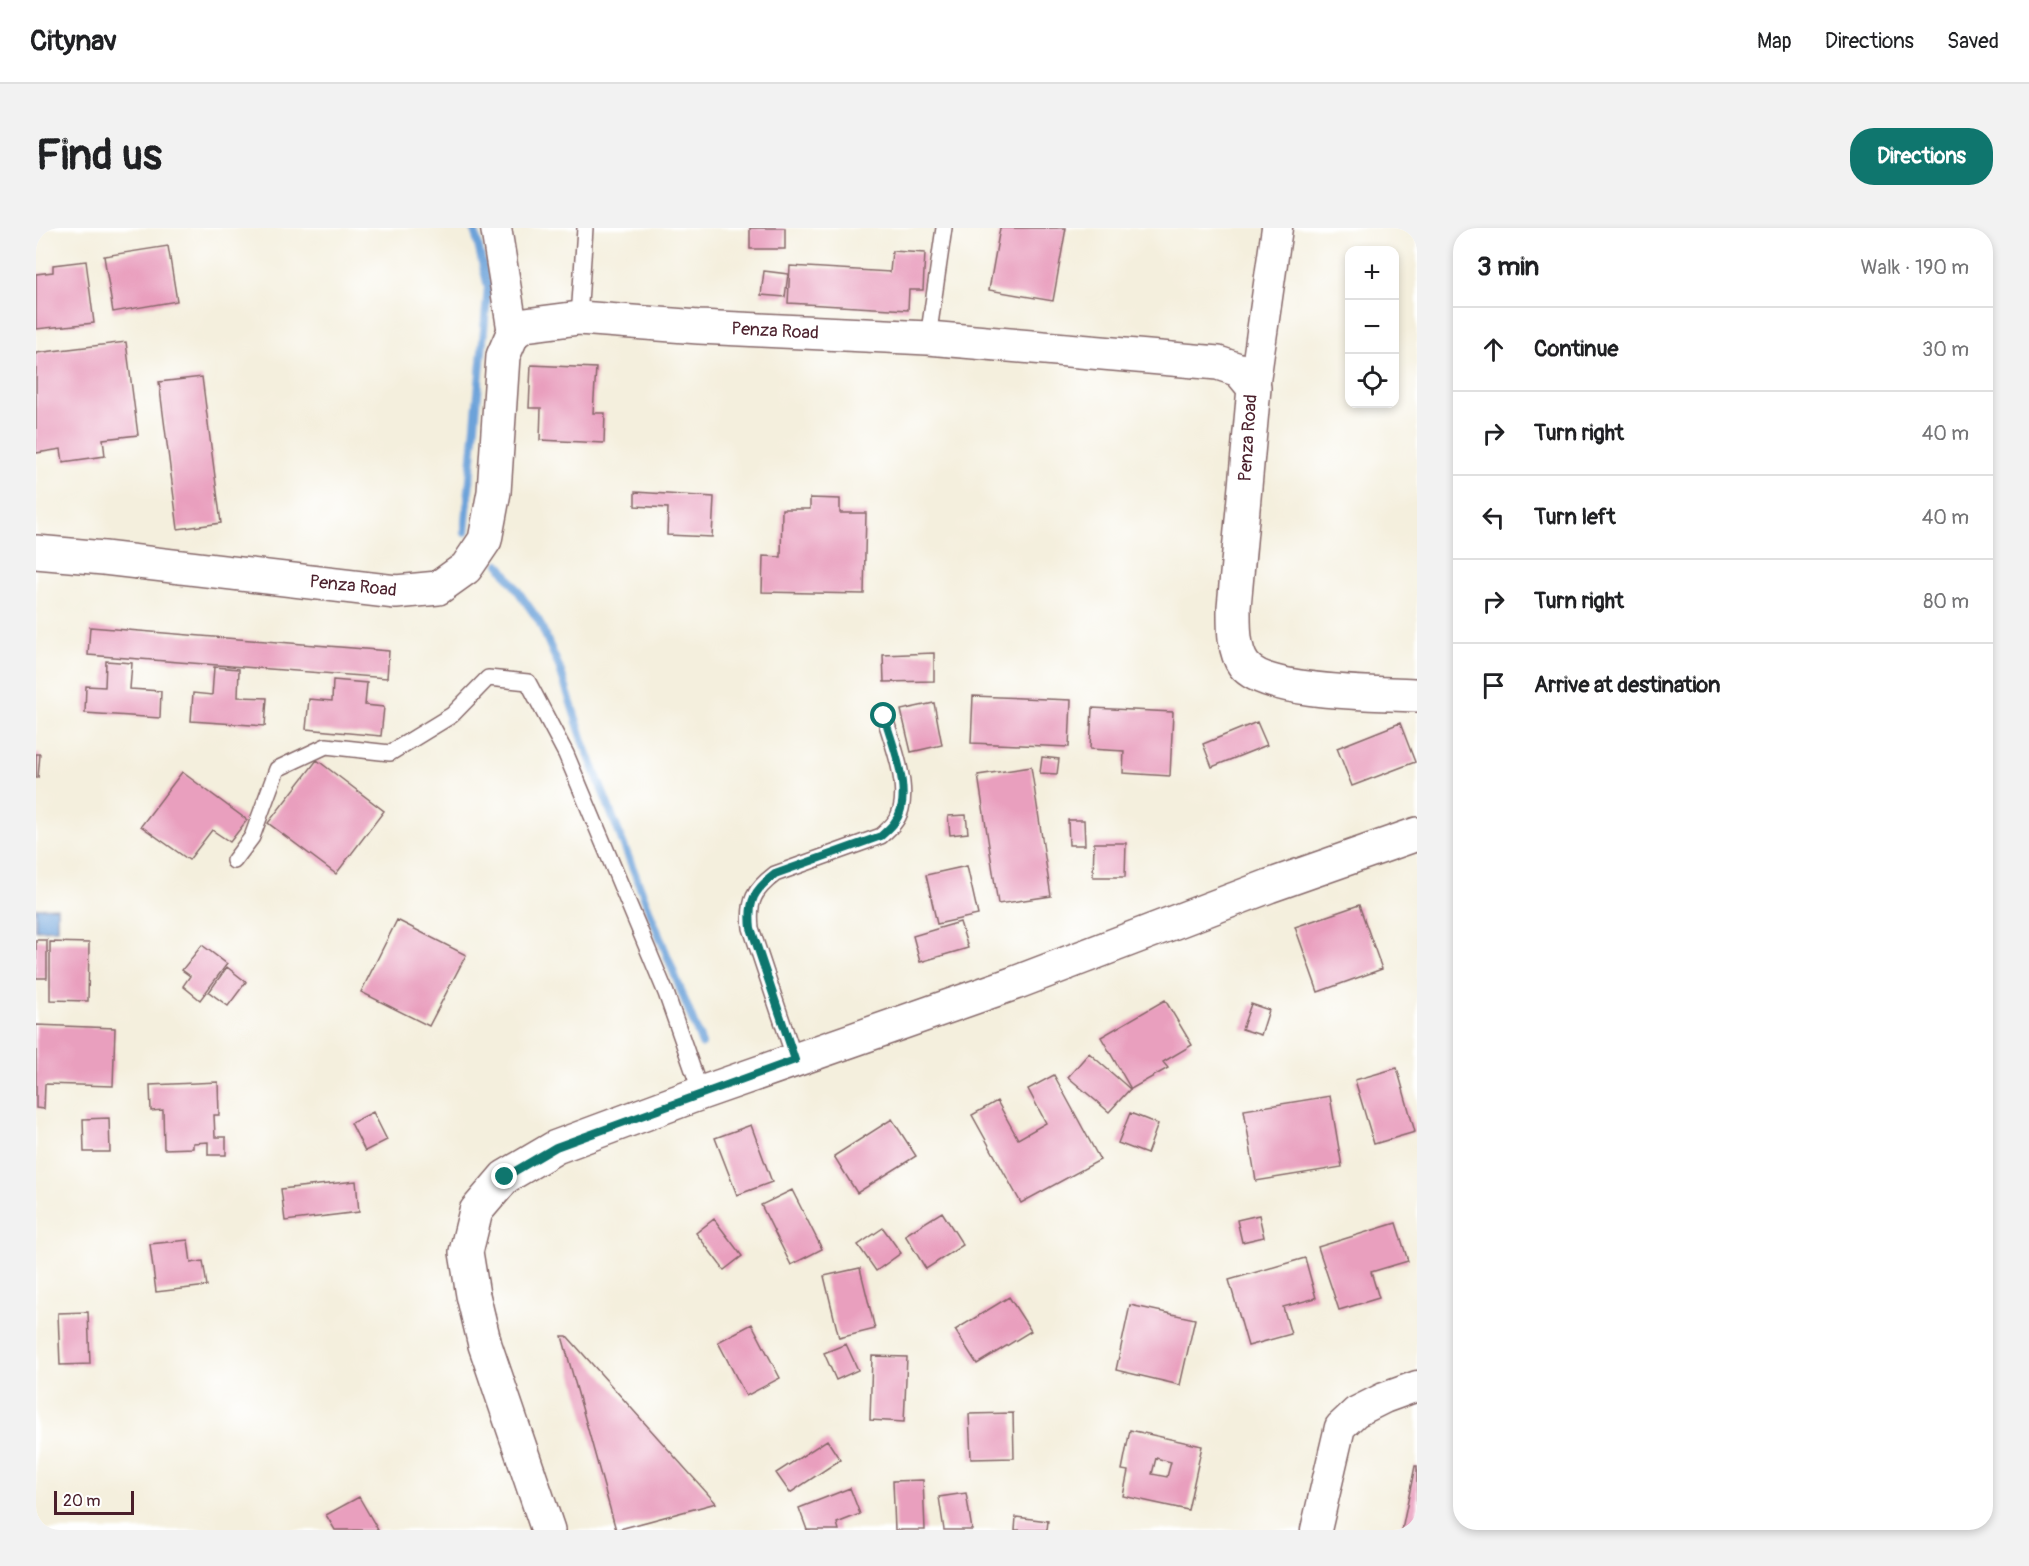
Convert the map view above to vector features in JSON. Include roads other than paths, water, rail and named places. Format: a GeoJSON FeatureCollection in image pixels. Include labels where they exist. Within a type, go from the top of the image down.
{"type":"FeatureCollection","features":[{"type":"Feature","properties":{"kind":"street"},"geometry":{"type":"LineString","coordinates":[[496,228],[513,333]]}},
{"type":"Feature","properties":{"kind":"street"},"geometry":{"type":"LineString","coordinates":[[1254,388],[1277,228]]}},
{"type":"Feature","properties":{"kind":"street","name":"Penza Road"},"geometry":{"type":"LineString","coordinates":[[36,552],[396,592],[438,588],[466,568],[485,540],[494,492],[503,356],[513,333],[525,325],[579,318],[699,327],[928,338],[1218,363],[1239,370],[1254,388],[1234,607],[1235,640],[1244,665],[1266,680],[1298,688],[1417,695]]}},
{"type":"Feature","properties":{"kind":"street"},"geometry":{"type":"LineString","coordinates":[[548,1530],[485,1345],[472,1295],[466,1252],[476,1211],[505,1177],[556,1147],[701,1093],[1015,983],[1269,886],[1417,834]]}},
{"type":"Feature","properties":{"kind":"street"},"geometry":{"type":"LineString","coordinates":[[1316,1530],[1340,1427],[1356,1412],[1384,1398],[1417,1386]]}},
{"type":"Feature","properties":{"kind":"lane"},"geometry":{"type":"LineString","coordinates":[[579,318],[585,228]]}},
{"type":"Feature","properties":{"kind":"lane"},"geometry":{"type":"LineString","coordinates":[[928,338],[944,228]]}},
{"type":"Feature","properties":{"kind":"lane"},"geometry":{"type":"LineString","coordinates":[[234,861],[252,837],[277,769],[326,746],[390,753],[452,716],[488,678],[528,682],[566,754],[666,993],[701,1093]]}},
{"type":"Feature","properties":{"kind":"lane"},"geometry":{"type":"LineString","coordinates":[[795,1060],[751,928],[749,911],[753,897],[762,884],[775,874],[881,836],[893,826],[901,811],[903,794],[900,774],[884,716]]}},
{"type":"Feature","properties":{"kind":"water"},"geometry":{"type":"Polygon","coordinates":[[[57,907],[57,929],[36,930],[36,908],[57,907]]]}},
{"type":"Feature","properties":{"kind":"waterway"},"geometry":{"type":"LineString","coordinates":[[465,532],[488,287],[474,228]]}},
{"type":"Feature","properties":{"kind":"waterway"},"geometry":{"type":"LineString","coordinates":[[499,564],[539,621],[560,669],[584,744],[702,1044]]}}]}
